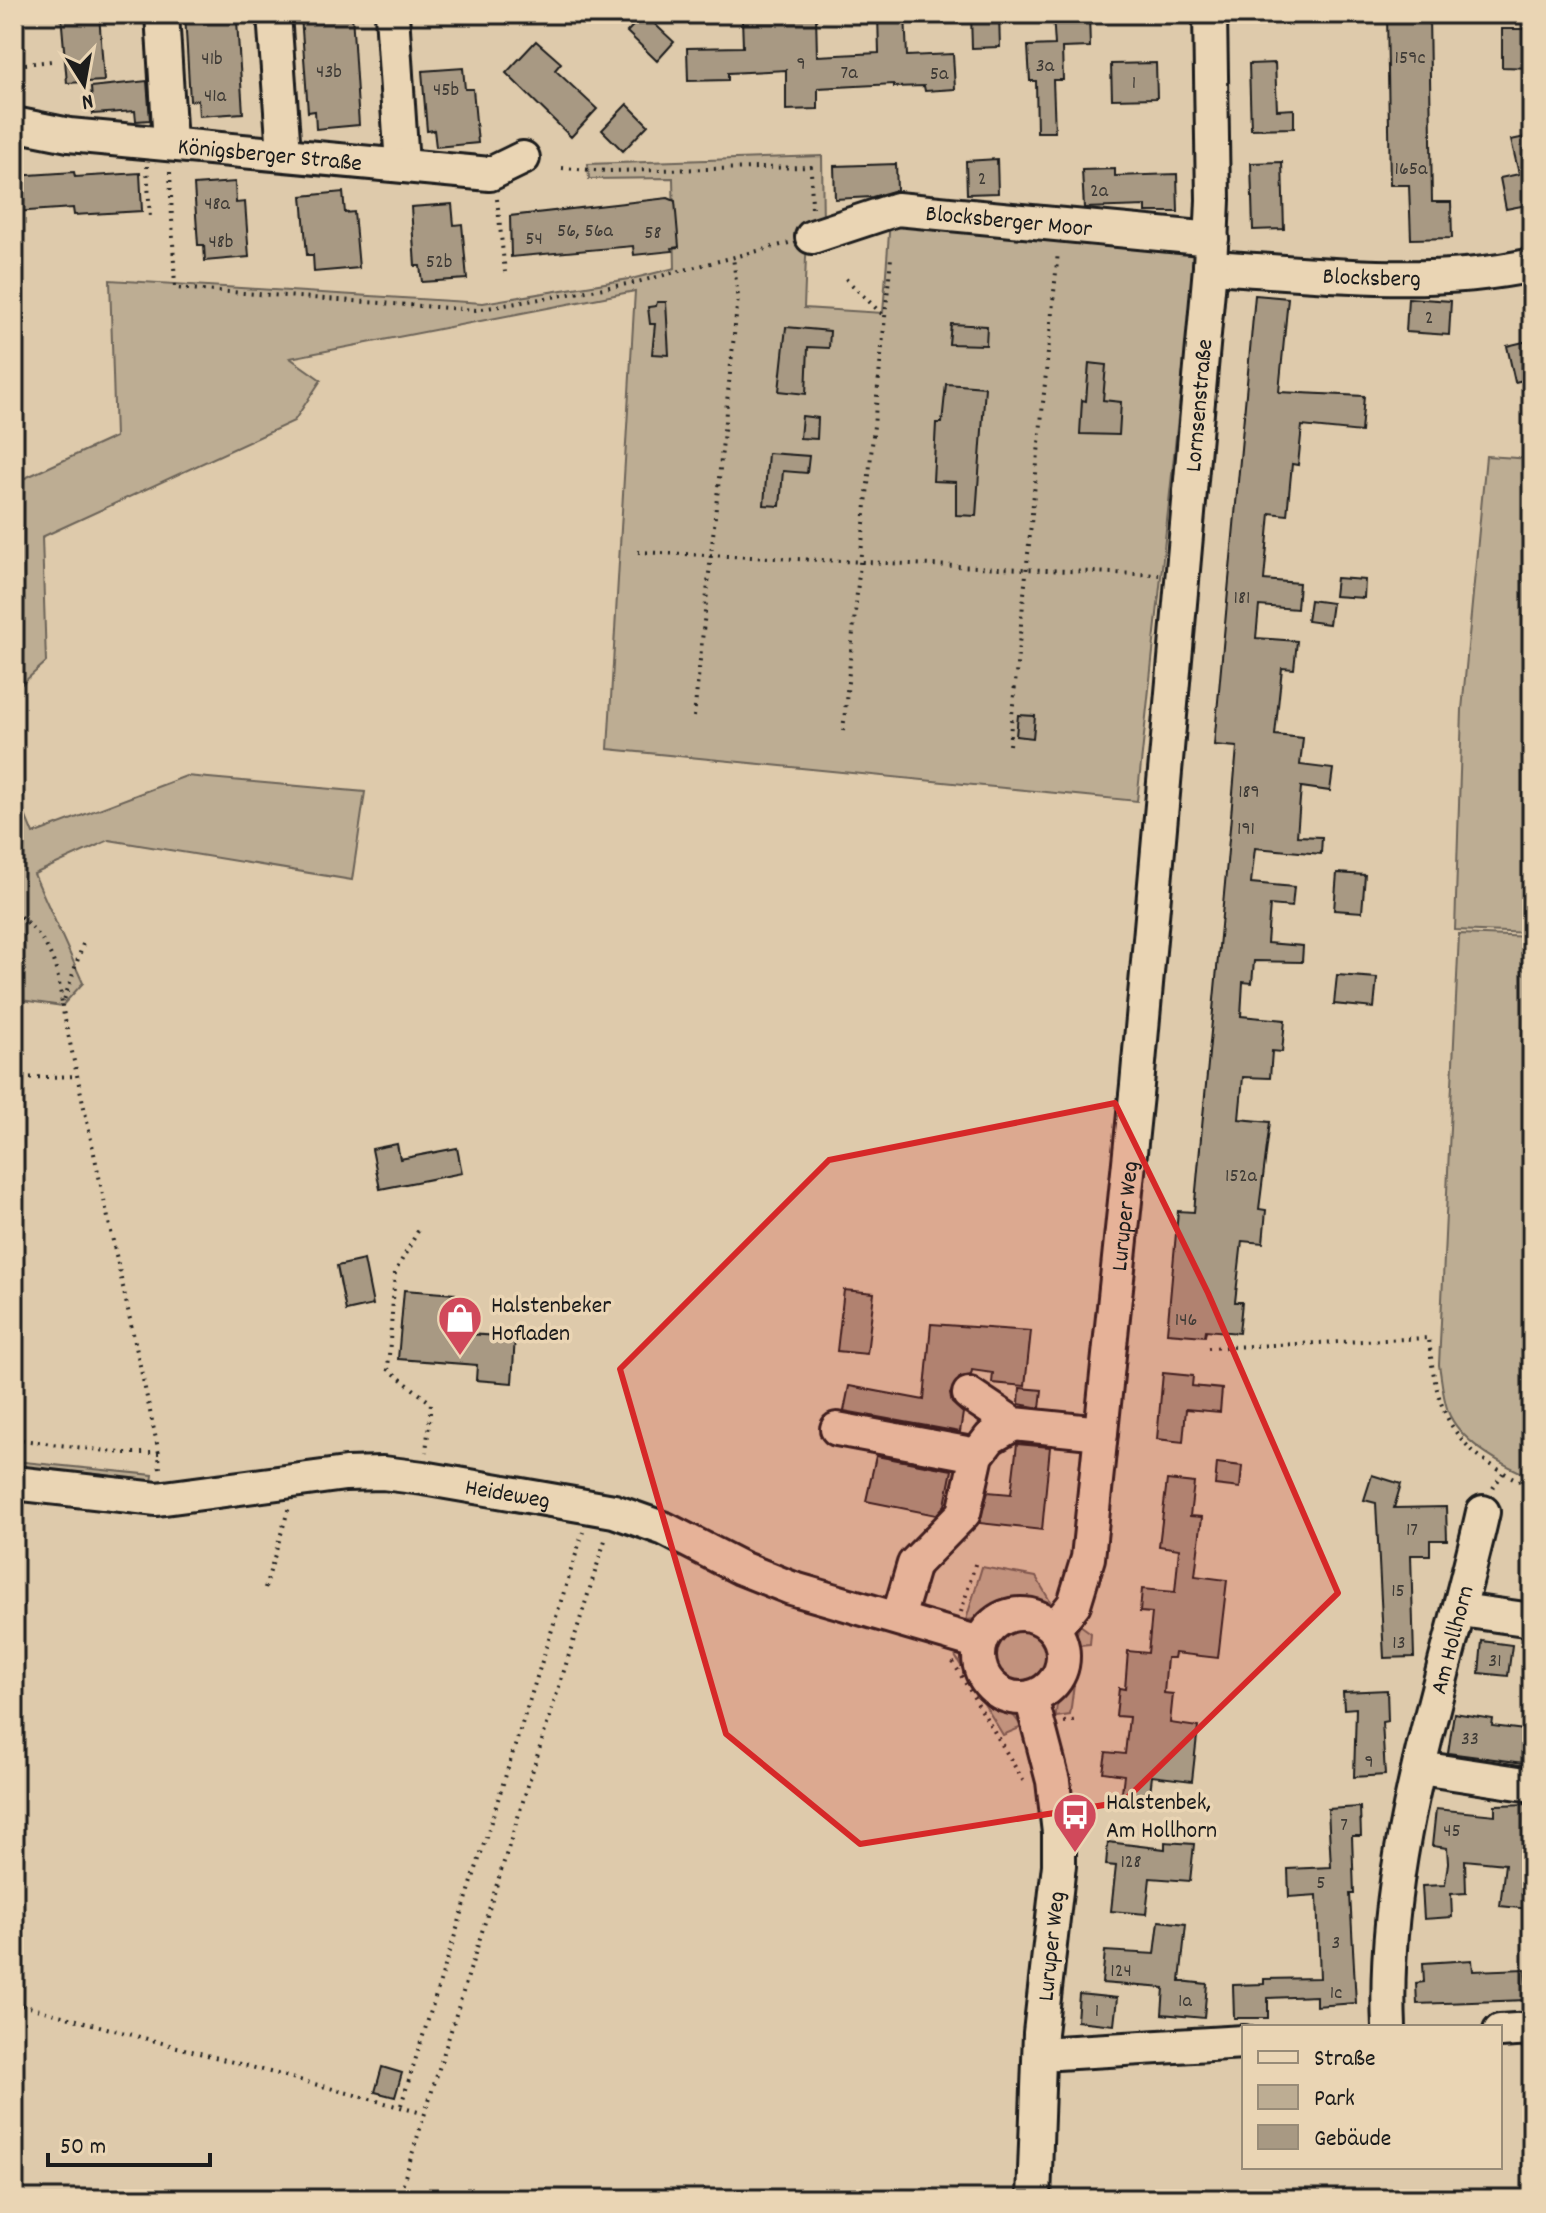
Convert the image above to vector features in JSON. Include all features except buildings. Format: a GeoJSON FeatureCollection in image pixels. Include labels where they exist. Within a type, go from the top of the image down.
{"type":"FeatureCollection","features":[{"type":"Feature","properties":{"kind":"street"},"geometry":{"type":"LineString","coordinates":[[162,14],[162,155]]}},
{"type":"Feature","properties":{"kind":"street"},"geometry":{"type":"LineString","coordinates":[[274,14],[284,153]]}},
{"type":"Feature","properties":{"kind":"street"},"geometry":{"type":"LineString","coordinates":[[392,14],[402,165]]}},
{"type":"Feature","properties":{"kind":"street","name":"Lornsenstraße"},"geometry":{"type":"LineString","coordinates":[[1161,794],[1211,253],[1210,14]]}},
{"type":"Feature","properties":{"kind":"street","name":"Königsberger Straße"},"geometry":{"type":"LineString","coordinates":[[15,118],[69,135],[162,155],[284,153],[490,174]]}},
{"type":"Feature","properties":{"kind":"street"},"geometry":{"type":"LineString","coordinates":[[490,174],[523,158]]}},
{"type":"Feature","properties":{"kind":"street","name":"Blocksberger Moor"},"geometry":{"type":"LineString","coordinates":[[812,237],[897,209],[1061,225],[1211,253]]}},
{"type":"Feature","properties":{"kind":"street","name":"Blocksberg"},"geometry":{"type":"LineString","coordinates":[[1211,253],[1403,276],[1454,276],[1532,265]]}},
{"type":"Feature","properties":{"kind":"street","name":"Luruper Weg"},"geometry":{"type":"LineString","coordinates":[[1054,1629],[1074,1604],[1085,1571],[1137,1085],[1161,794]]}},
{"type":"Feature","properties":{"kind":"street"},"geometry":{"type":"LineString","coordinates":[[969,1394],[1014,1424],[1101,1433]]}},
{"type":"Feature","properties":{"kind":"street"},"geometry":{"type":"LineString","coordinates":[[898,1618],[914,1564],[964,1513],[977,1455],[990,1438],[1014,1424]]}},
{"type":"Feature","properties":{"kind":"street"},"geometry":{"type":"LineString","coordinates":[[837,1429],[977,1455]]}},
{"type":"Feature","properties":{"kind":"street","name":"Heideweg"},"geometry":{"type":"LineString","coordinates":[[14,1483],[157,1499],[288,1480],[383,1473],[423,1478],[602,1509],[665,1529],[741,1568],[791,1588],[898,1618],[969,1632]]}},
{"type":"Feature","properties":{"kind":"street","name":"Am Hollhorn"},"geometry":{"type":"LineString","coordinates":[[1389,2025],[1398,1871],[1483,1512]]}},
{"type":"Feature","properties":{"kind":"street"},"geometry":{"type":"LineString","coordinates":[[1461,1610],[1532,1620]]}},
{"type":"Feature","properties":{"kind":"street"},"geometry":{"type":"LineString","coordinates":[[1014,1615],[1043,1619],[1054,1629],[1062,1641],[1061,1672],[1054,1684],[1031,1697],[1000,1694],[988,1685],[969,1632],[1014,1615]]}},
{"type":"Feature","properties":{"kind":"street","name":"Luruper Weg"},"geometry":{"type":"LineString","coordinates":[[1031,1697],[1053,1781],[1059,1833],[1059,1865],[1040,2054],[1034,2199]]}},
{"type":"Feature","properties":{"kind":"street"},"geometry":{"type":"LineString","coordinates":[[1420,1768],[1532,1785]]}},
{"type":"Feature","properties":{"kind":"street"},"geometry":{"type":"LineString","coordinates":[[1502,2031],[1532,2029]]}},
{"type":"Feature","properties":{"kind":"street"},"geometry":{"type":"LineString","coordinates":[[1040,2054],[1242,2042]]}},
{"type":"Feature","properties":{"kind":"path"},"geometry":{"type":"LineString","coordinates":[[25,64],[52,61]]}},
{"type":"Feature","properties":{"kind":"path"},"geometry":{"type":"LineString","coordinates":[[150,218],[162,155]]}},
{"type":"Feature","properties":{"kind":"path"},"geometry":{"type":"LineString","coordinates":[[162,155],[175,288],[476,310],[633,283],[812,237],[811,167],[608,171],[562,168]]}},
{"type":"Feature","properties":{"kind":"path"},"geometry":{"type":"LineString","coordinates":[[490,174],[497,195],[505,272]]}},
{"type":"Feature","properties":{"kind":"path"},"geometry":{"type":"LineString","coordinates":[[1009,745],[1061,225]]}},
{"type":"Feature","properties":{"kind":"path"},"geometry":{"type":"LineString","coordinates":[[694,717],[738,297],[733,257]]}},
{"type":"Feature","properties":{"kind":"path"},"geometry":{"type":"LineString","coordinates":[[843,731],[891,258]]}},
{"type":"Feature","properties":{"kind":"path"},"geometry":{"type":"LineString","coordinates":[[846,279],[885,317]]}},
{"type":"Feature","properties":{"kind":"path"},"geometry":{"type":"LineString","coordinates":[[638,552],[1165,575]]}},
{"type":"Feature","properties":{"kind":"path"},"geometry":{"type":"LineString","coordinates":[[14,911],[49,945],[59,977],[62,1006],[159,1453],[157,1499]]}},
{"type":"Feature","properties":{"kind":"path"},"geometry":{"type":"LineString","coordinates":[[62,1006],[83,944]]}},
{"type":"Feature","properties":{"kind":"path"},"geometry":{"type":"LineString","coordinates":[[14,1078],[77,1076]]}},
{"type":"Feature","properties":{"kind":"path"},"geometry":{"type":"LineString","coordinates":[[418,1231],[395,1272],[388,1369],[431,1403],[423,1478]]}},
{"type":"Feature","properties":{"kind":"path"},"geometry":{"type":"LineString","coordinates":[[1208,1348],[1429,1338],[1439,1405],[1457,1434],[1503,1473],[1532,1487]]}},
{"type":"Feature","properties":{"kind":"path"},"geometry":{"type":"LineString","coordinates":[[14,1439],[122,1453],[159,1453]]}},
{"type":"Feature","properties":{"kind":"path"},"geometry":{"type":"LineString","coordinates":[[265,1588],[289,1505],[288,1480]]}},
{"type":"Feature","properties":{"kind":"path"},"geometry":{"type":"LineString","coordinates":[[401,2105],[602,1509]]}},
{"type":"Feature","properties":{"kind":"path"},"geometry":{"type":"LineString","coordinates":[[398,2199],[602,1509]]}},
{"type":"Feature","properties":{"kind":"path"},"geometry":{"type":"LineString","coordinates":[[969,1632],[976,1561]]}},
{"type":"Feature","properties":{"kind":"path"},"geometry":{"type":"LineString","coordinates":[[948,1654],[1030,1793]]}},
{"type":"Feature","properties":{"kind":"path"},"geometry":{"type":"LineString","coordinates":[[1057,1722],[1079,1720]]}},
{"type":"Feature","properties":{"kind":"path"},"geometry":{"type":"LineString","coordinates":[[14,2003],[422,2113]]}},
{"type":"Feature","properties":{"kind":"highlighted area"},"geometry":{"type":"Polygon","coordinates":[[[1115,1103],[1208,1293],[1338,1593],[1123,1802],[860,1844],[726,1734],[620,1369],[829,1160],[1115,1103]]]}},
{"type":"Feature","properties":{"kind":"green space"},"geometry":{"type":"Polygon","coordinates":[[[822,156],[823,225],[807,232],[804,308],[883,313],[890,220],[1196,250],[1137,801],[608,749],[635,291],[290,358],[321,380],[294,421],[42,537],[46,662],[14,691],[14,483],[115,437],[110,280],[483,303],[635,278],[675,268],[673,178],[589,179],[588,164],[822,156]]]}},
{"type":"Feature","properties":{"kind":"green space"},"geometry":{"type":"Polygon","coordinates":[[[1486,456],[1532,459],[1532,933],[1455,930],[1462,710],[1486,456]]]}},
{"type":"Feature","properties":{"kind":"green space"},"geometry":{"type":"Polygon","coordinates":[[[186,776],[365,792],[352,880],[109,840],[34,874],[83,983],[62,1006],[14,999],[14,788],[33,834],[186,776]]]}},
{"type":"Feature","properties":{"kind":"green space"},"geometry":{"type":"Polygon","coordinates":[[[1459,934],[1532,937],[1532,1477],[1486,1453],[1456,1426],[1446,1404],[1439,1365],[1459,934]]]}},
{"type":"Feature","properties":{"kind":"green space"},"geometry":{"type":"Polygon","coordinates":[[[14,1461],[153,1475],[152,1483],[14,1474],[14,1461]]]}},
{"type":"Feature","properties":{"kind":"green space"},"geometry":{"type":"Polygon","coordinates":[[[982,1567],[1036,1577],[1050,1601],[1011,1607],[966,1620],[982,1567]]]}},
{"type":"Feature","properties":{"kind":"green space"},"geometry":{"type":"Polygon","coordinates":[[[1080,1625],[1091,1633],[1090,1644],[1079,1645],[1070,1715],[1056,1717],[1059,1700],[1072,1669],[1080,1625]]]}},
{"type":"Feature","properties":{"kind":"green space"},"geometry":{"type":"Polygon","coordinates":[[[1020,1629],[1031,1631],[1039,1637],[1045,1645],[1045,1667],[1039,1675],[1031,1681],[1020,1683],[1009,1681],[1001,1675],[995,1667],[993,1656],[995,1645],[1001,1637],[1009,1631],[1020,1629]]]}},
{"type":"Feature","properties":{"kind":"green space"},"geometry":{"type":"Polygon","coordinates":[[[955,1656],[985,1696],[1013,1715],[1022,1727],[1003,1735],[955,1656]]]}},
{"type":"Feature","properties":{"kind":"place","name":"Halstenbeker Hofladen"},"geometry":{"type":"Point","coordinates":[460,1357]}},
{"type":"Feature","properties":{"kind":"place","name":"Halstenbek, Am Hollhorn"},"geometry":{"type":"Point","coordinates":[1075,1854]}}]}
